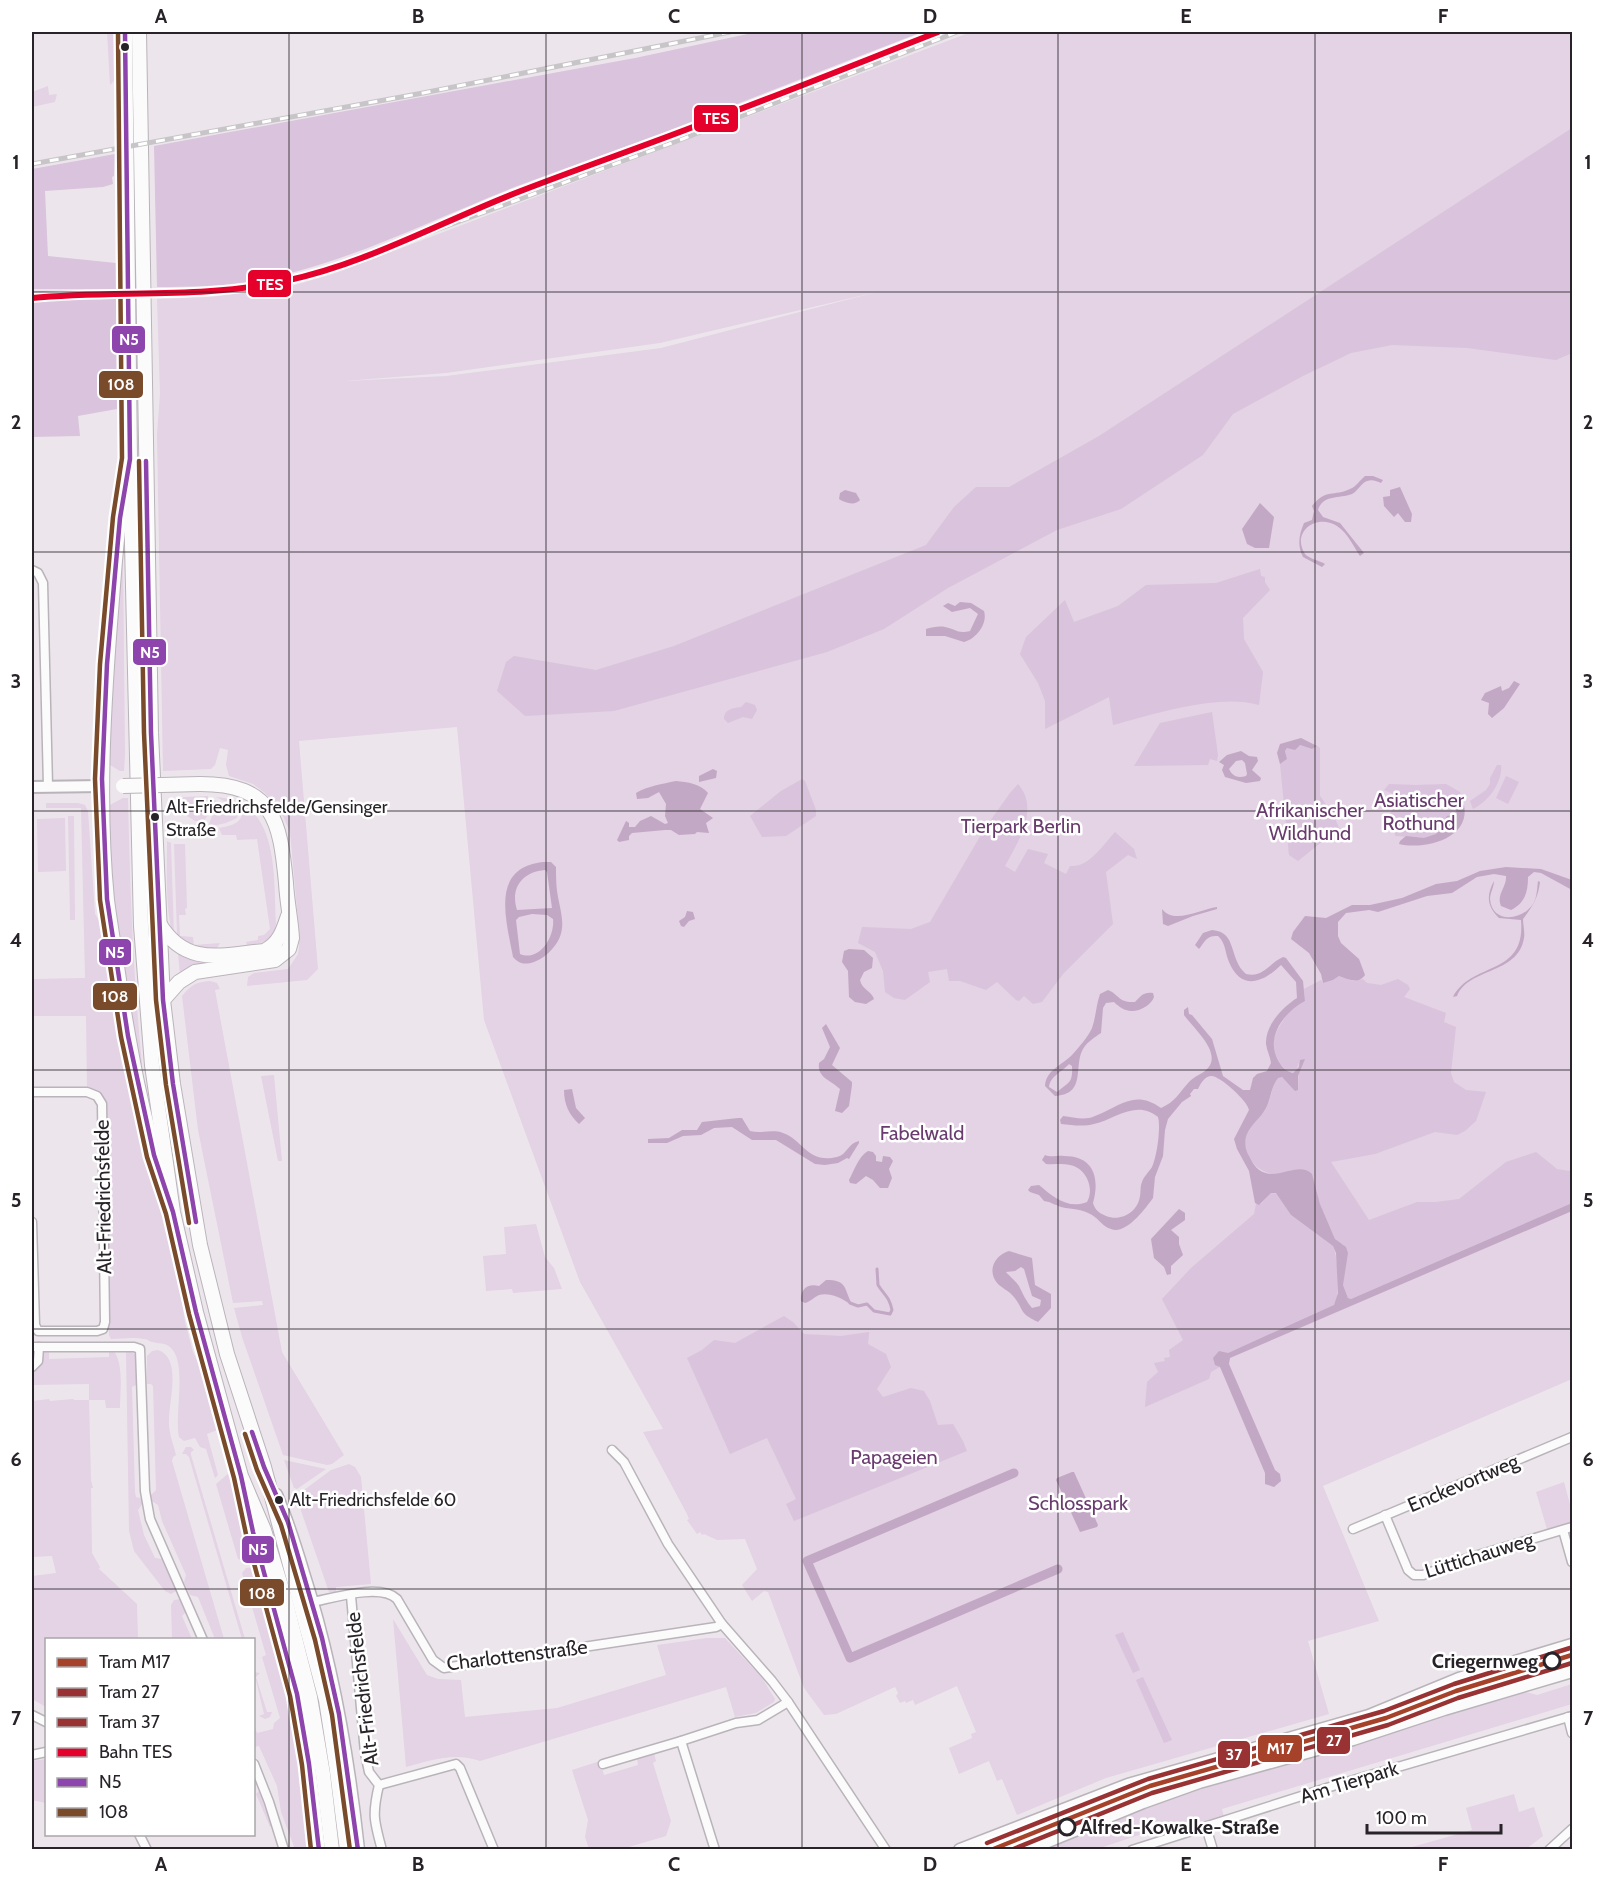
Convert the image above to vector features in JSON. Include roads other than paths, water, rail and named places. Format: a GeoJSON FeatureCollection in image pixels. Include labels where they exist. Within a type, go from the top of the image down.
{"type":"FeatureCollection","features":[{"type":"Feature","properties":{"kind":"main road"},"geometry":{"type":"LineString","coordinates":[[125,32],[130,459],[141,926],[152,1065],[173,1212],[196,1312],[241,1476],[252,1532],[297,1694],[309,1764],[319,1850]]}},
{"type":"Feature","properties":{"kind":"main road"},"geometry":{"type":"LineString","coordinates":[[139,32],[151,733],[163,1000],[173,1084],[200,1245],[227,1354],[264,1467]]}},
{"type":"Feature","properties":{"kind":"main road"},"geometry":{"type":"LineString","coordinates":[[130,459],[122,499],[116,552],[107,664],[102,786],[107,899],[128,1036],[154,1155],[173,1212]]}},
{"type":"Feature","properties":{"kind":"main road"},"geometry":{"type":"LineString","coordinates":[[102,786],[211,784],[237,788],[265,806],[274,820],[282,842],[292,938],[289,949],[282,957],[269,962],[195,972],[174,987],[163,1000]]}},
{"type":"Feature","properties":{"kind":"main road"},"geometry":{"type":"LineString","coordinates":[[159,923],[165,934],[190,952],[201,956],[264,951],[273,947],[282,934],[289,914]]}},
{"type":"Feature","properties":{"kind":"main road","name":"Alt-Friedrichsfelde"},"geometry":{"type":"LineString","coordinates":[[264,1467],[288,1522],[313,1602],[333,1680],[358,1850]]}},
{"type":"Feature","properties":{"kind":"main road","name":"Alt-Friedrichsfelde"},"geometry":{"type":"LineString","coordinates":[[264,1467],[326,1700],[347,1850]]}},
{"type":"Feature","properties":{"kind":"main road"},"geometry":{"type":"LineString","coordinates":[[241,1476],[264,1530],[298,1647],[310,1697],[323,1774],[332,1850]]}},
{"type":"Feature","properties":{"kind":"main road"},"geometry":{"type":"LineString","coordinates":[[960,1850],[1128,1785],[1369,1716],[1459,1679],[1572,1645]]}},
{"type":"Feature","properties":{"kind":"main road","name":"Am Tierpark"},"geometry":{"type":"LineString","coordinates":[[1026,1850],[1189,1786],[1353,1739],[1572,1671]]}},
{"type":"Feature","properties":{"kind":"street"},"geometry":{"type":"LineString","coordinates":[[32,570],[38,573],[43,583],[48,786]]}},
{"type":"Feature","properties":{"kind":"street"},"geometry":{"type":"LineString","coordinates":[[32,787],[102,786]]}},
{"type":"Feature","properties":{"kind":"street","name":"Alt-Friedrichsfelde"},"geometry":{"type":"LineString","coordinates":[[32,1092],[87,1092],[97,1096],[102,1104],[105,1322],[103,1329],[97,1331],[38,1331],[34,1325],[32,1222]]}},
{"type":"Feature","properties":{"kind":"street"},"geometry":{"type":"LineString","coordinates":[[32,1367],[38,1361],[35,1347],[134,1347],[140,1349],[145,1491],[150,1519],[202,1638]]}},
{"type":"Feature","properties":{"kind":"street","name":"Enckevortweg"},"geometry":{"type":"LineString","coordinates":[[1353,1529],[1572,1437]]}},
{"type":"Feature","properties":{"kind":"street"},"geometry":{"type":"LineString","coordinates":[[612,1450],[624,1462],[668,1544],[722,1624],[788,1702],[885,1850]]}},
{"type":"Feature","properties":{"kind":"street","name":"Lüttichauweg"},"geometry":{"type":"LineString","coordinates":[[1385,1515],[1408,1570],[1414,1575],[1423,1575],[1468,1558],[1572,1527]]}},
{"type":"Feature","properties":{"kind":"street"},"geometry":{"type":"LineString","coordinates":[[1563,1530],[1572,1562]]}},
{"type":"Feature","properties":{"kind":"street","name":"Charlottenstraße"},"geometry":{"type":"LineString","coordinates":[[313,1602],[381,1591],[395,1597],[433,1660],[444,1668],[716,1628],[722,1624]]}},
{"type":"Feature","properties":{"kind":"street","name":"Alt-Friedrichsfelde"},"geometry":{"type":"LineString","coordinates":[[351,1596],[365,1753],[369,1772],[379,1785],[373,1820],[382,1850]]}},
{"type":"Feature","properties":{"kind":"street"},"geometry":{"type":"LineString","coordinates":[[603,1764],[736,1723],[758,1720],[788,1702]]}},
{"type":"Feature","properties":{"kind":"street"},"geometry":{"type":"LineString","coordinates":[[1570,1717],[1572,1733]]}},
{"type":"Feature","properties":{"kind":"street","name":"Am Tierpark"},"geometry":{"type":"LineString","coordinates":[[1132,1850],[1333,1786],[1570,1717]]}},
{"type":"Feature","properties":{"kind":"street"},"geometry":{"type":"LineString","coordinates":[[681,1741],[715,1850]]}},
{"type":"Feature","properties":{"kind":"street"},"geometry":{"type":"LineString","coordinates":[[379,1785],[456,1764],[460,1768],[494,1850]]}},
{"type":"Feature","properties":{"kind":"street"},"geometry":{"type":"LineString","coordinates":[[255,1771],[269,1802],[284,1850]]}},
{"type":"Feature","properties":{"kind":"street"},"geometry":{"type":"LineString","coordinates":[[1206,1827],[1213,1850]]}},
{"type":"Feature","properties":{"kind":"street"},"geometry":{"type":"LineString","coordinates":[[1550,1850],[1572,1829]]}},
{"type":"Feature","properties":{"kind":"street"},"geometry":{"type":"LineString","coordinates":[[140,1836],[147,1850]]}},
{"type":"Feature","properties":{"kind":"waterway"},"geometry":{"type":"LineString","coordinates":[[850,1303],[858,1306],[867,1304],[874,1311],[890,1314],[892,1310],[890,1302],[878,1285],[877,1269]]}},
{"type":"Feature","properties":{"kind":"waterway"},"geometry":{"type":"LineString","coordinates":[[1014,1473],[807,1561],[850,1658],[1058,1569]]}},
{"type":"Feature","properties":{"kind":"railway"},"geometry":{"type":"LineString","coordinates":[[32,164],[423,93],[730,32]]}},
{"type":"Feature","properties":{"kind":"railway"},"geometry":{"type":"LineString","coordinates":[[376,252],[680,140],[957,32]]}},
{"type":"Feature","properties":{"kind":"railway"},"geometry":{"type":"LineString","coordinates":[[32,294],[84,293]]}},
{"type":"Feature","properties":{"kind":"tram line","name":"37"},"geometry":{"type":"LineString","coordinates":[[987,1843],[1148,1779],[1384,1711],[1454,1684],[1570,1648]]}},
{"type":"Feature","properties":{"kind":"tram line","name":"M17"},"geometry":{"type":"LineString","coordinates":[[991,1850],[1150,1786],[1386,1718],[1456,1691],[1572,1655]]}},
{"type":"Feature","properties":{"kind":"tram line","name":"27"},"geometry":{"type":"LineString","coordinates":[[1011,1850],[1152,1793],[1388,1725],[1458,1698],[1572,1663]]}},
{"type":"Feature","properties":{"kind":"rail line","name":"TES"},"geometry":{"type":"LineString","coordinates":[[32,298],[222,290],[254,287],[315,274],[372,254],[513,194],[938,32]]}},
{"type":"Feature","properties":{"kind":"place","name":"Alt-Friedrichsfelde/Gensinger Straße"},"geometry":{"type":"Point","coordinates":[155,817]}},
{"type":"Feature","properties":{"kind":"place","name":"Alt-Friedrichsfelde 60"},"geometry":{"type":"Point","coordinates":[279,1500]}},
{"type":"Feature","properties":{"kind":"place","name":"Criegernweg"},"geometry":{"type":"Point","coordinates":[1552,1661]}},
{"type":"Feature","properties":{"kind":"place","name":"Alfred-Kowalke-Straße"},"geometry":{"type":"Point","coordinates":[1067,1827]}},
{"type":"Feature","properties":{"kind":"park label","name":"Asiatischer Rothund"},"geometry":{"type":"Point","coordinates":[1419,812]}},
{"type":"Feature","properties":{"kind":"park label","name":"Afrikanischer Wildhund"},"geometry":{"type":"Point","coordinates":[1310,822]}},
{"type":"Feature","properties":{"kind":"park label","name":"Tierpark Berlin"},"geometry":{"type":"Point","coordinates":[1021,826]}},
{"type":"Feature","properties":{"kind":"park label","name":"Fabelwald"},"geometry":{"type":"Point","coordinates":[922,1133]}},
{"type":"Feature","properties":{"kind":"park label","name":"Papageien"},"geometry":{"type":"Point","coordinates":[894,1457]}},
{"type":"Feature","properties":{"kind":"park label","name":"Schlosspark"},"geometry":{"type":"Point","coordinates":[1078,1503]}}]}
